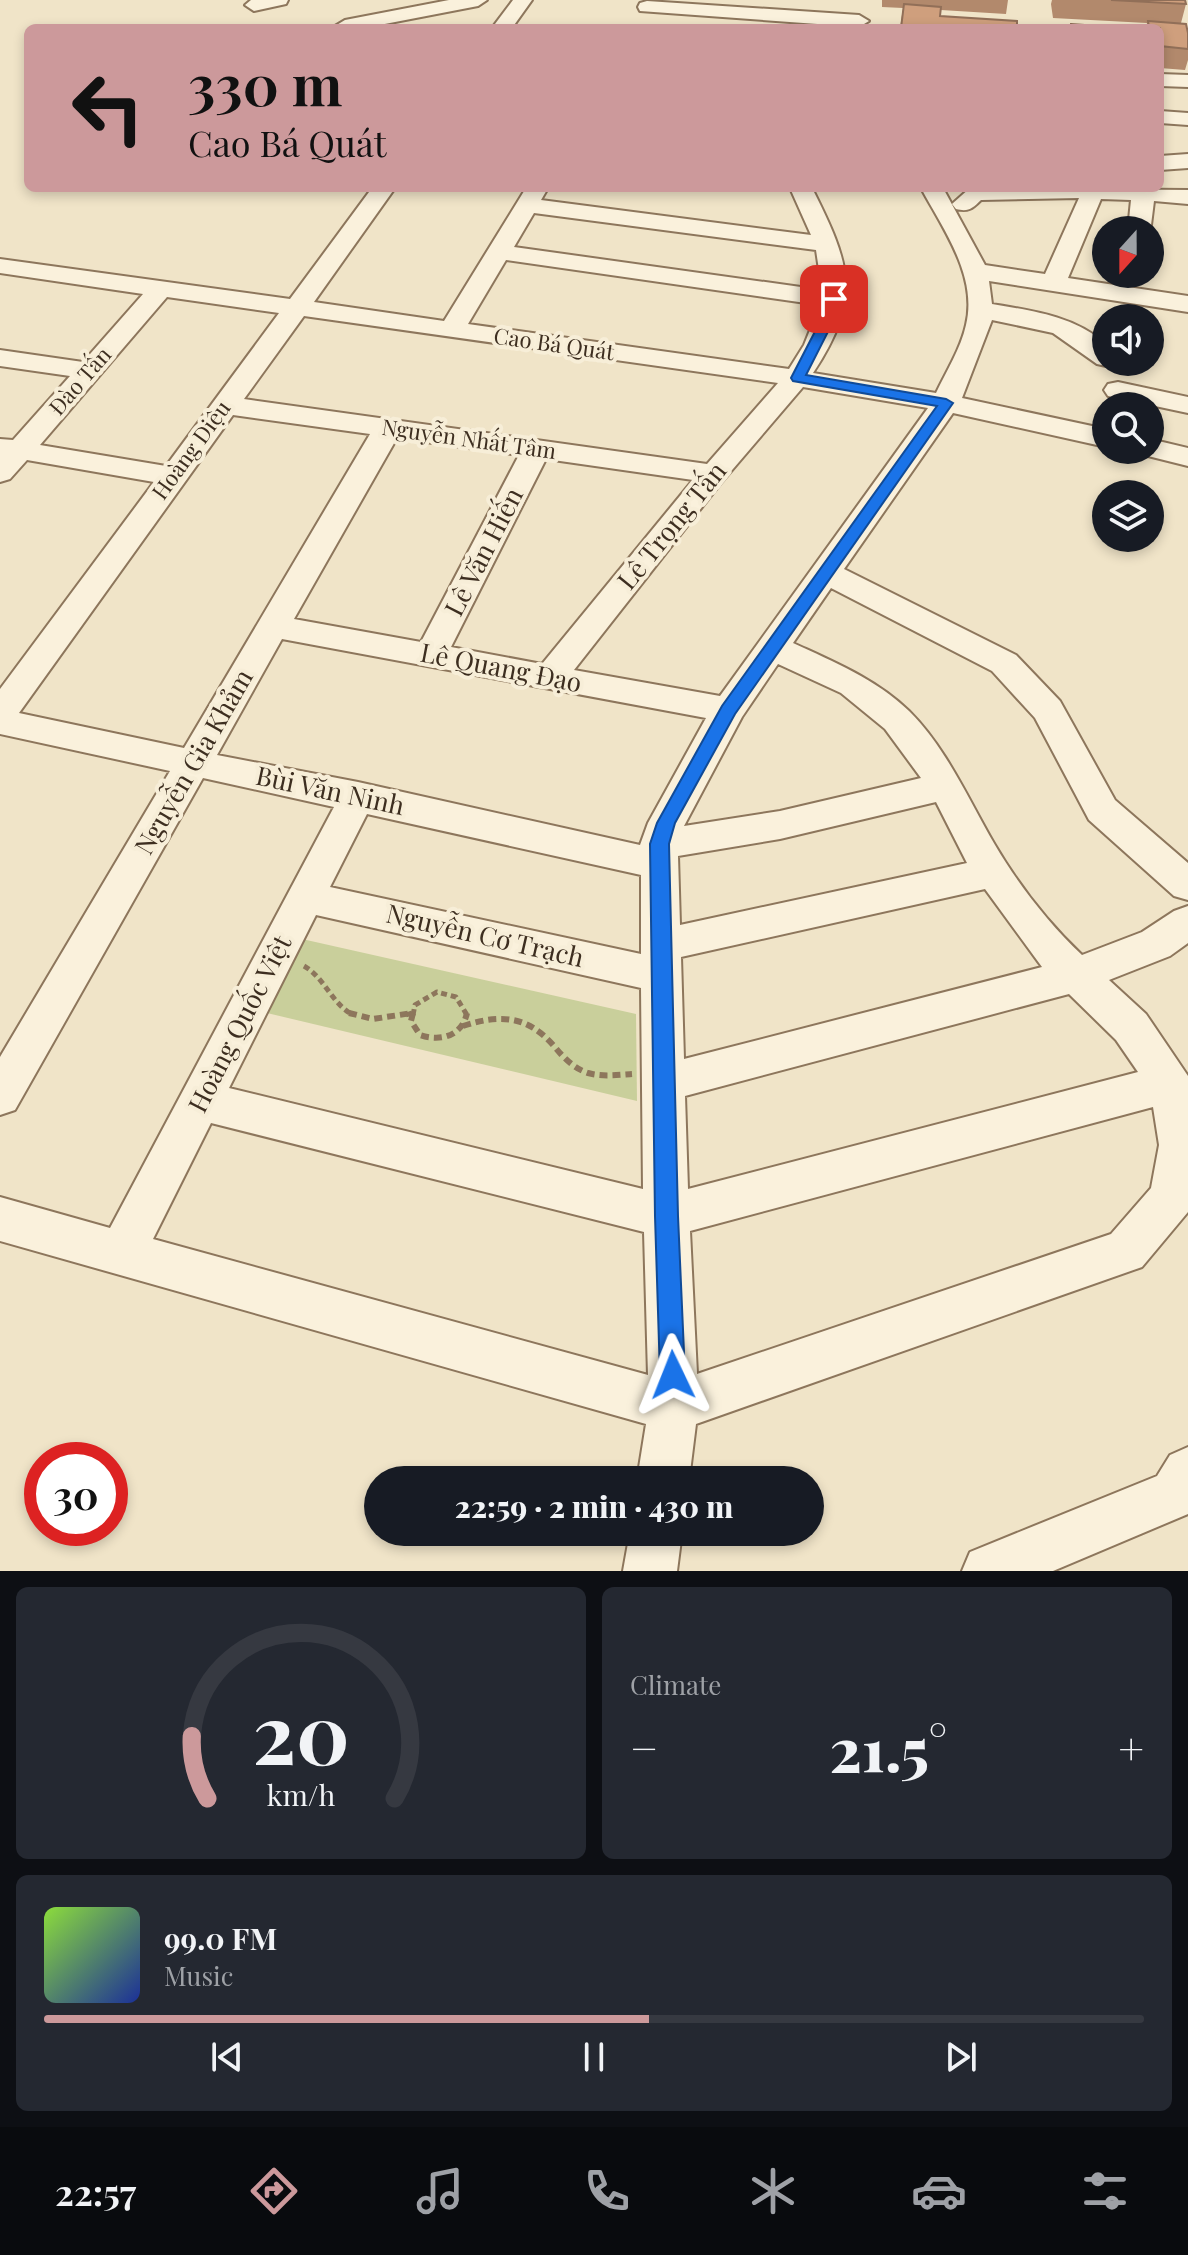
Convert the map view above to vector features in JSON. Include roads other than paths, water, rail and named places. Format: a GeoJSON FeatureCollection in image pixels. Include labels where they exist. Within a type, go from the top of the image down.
{"type":"FeatureCollection","features":[{"type":"Feature","properties":{"kind":"street"},"geometry":{"type":"LineString","coordinates":[[254,5],[279,0]]}},
{"type":"Feature","properties":{"kind":"street"},"geometry":{"type":"LineString","coordinates":[[359,0],[384,18]]}},
{"type":"Feature","properties":{"kind":"street"},"geometry":{"type":"LineString","coordinates":[[505,24],[523,0]]}},
{"type":"Feature","properties":{"kind":"street"},"geometry":{"type":"LineString","coordinates":[[636,24],[649,3],[755,21],[859,24],[859,0]]}},
{"type":"Feature","properties":{"kind":"street"},"geometry":{"type":"LineString","coordinates":[[355,24],[473,1]]}},
{"type":"Feature","properties":{"kind":"street"},"geometry":{"type":"LineString","coordinates":[[1164,80],[1188,81]]}},
{"type":"Feature","properties":{"kind":"street"},"geometry":{"type":"LineString","coordinates":[[1164,117],[1188,119]]}},
{"type":"Feature","properties":{"kind":"street"},"geometry":{"type":"LineString","coordinates":[[1164,163],[1188,161]]}},
{"type":"Feature","properties":{"kind":"street","name":"Hoàng Diệu"},"geometry":{"type":"LineString","coordinates":[[0,714],[381,192]]}},
{"type":"Feature","properties":{"kind":"street"},"geometry":{"type":"LineString","coordinates":[[499,252],[834,299],[835,281],[827,244],[803,192]]}},
{"type":"Feature","properties":{"kind":"street"},"geometry":{"type":"LineString","coordinates":[[665,1466],[674,1407],[666,1216],[660,854],[666,823],[728,710],[946,403],[979,325],[980,293],[974,271],[934,192]]}},
{"type":"Feature","properties":{"kind":"street"},"geometry":{"type":"LineString","coordinates":[[964,204],[974,194],[997,192]]}},
{"type":"Feature","properties":{"kind":"street"},"geometry":{"type":"LineString","coordinates":[[1054,282],[1092,192]]}},
{"type":"Feature","properties":{"kind":"street"},"geometry":{"type":"LineString","coordinates":[[1130,192],[1188,197]]}},
{"type":"Feature","properties":{"kind":"street"},"geometry":{"type":"LineString","coordinates":[[1141,216],[1143,193]]}},
{"type":"Feature","properties":{"kind":"street"},"geometry":{"type":"LineString","coordinates":[[452,329],[532,196],[827,244]]}},
{"type":"Feature","properties":{"kind":"street","name":"Cao Bá Quát"},"geometry":{"type":"LineString","coordinates":[[0,266],[797,378],[1092,431]]}},
{"type":"Feature","properties":{"kind":"street"},"geometry":{"type":"LineString","coordinates":[[974,271],[1092,288]]}},
{"type":"Feature","properties":{"kind":"street"},"geometry":{"type":"LineString","coordinates":[[1069,329],[1086,288]]}},
{"type":"Feature","properties":{"kind":"street"},"geometry":{"type":"LineString","coordinates":[[1144,288],[1188,304]]}},
{"type":"Feature","properties":{"kind":"street","name":"Đào Tấn"},"geometry":{"type":"LineString","coordinates":[[5,460],[161,289]]}},
{"type":"Feature","properties":{"kind":"street","name":"Lê Trọng Tấn"},"geometry":{"type":"LineString","coordinates":[[550,677],[714,474],[797,378],[830,316],[834,299]]}},
{"type":"Feature","properties":{"kind":"street"},"geometry":{"type":"LineString","coordinates":[[980,310],[1032,318],[1069,329],[1092,344]]}},
{"type":"Feature","properties":{"kind":"street"},"geometry":{"type":"LineString","coordinates":[[0,358],[89,371]]}},
{"type":"Feature","properties":{"kind":"street"},"geometry":{"type":"LineString","coordinates":[[1164,403],[1188,405]]}},
{"type":"Feature","properties":{"kind":"street","name":"Nguyễn Nhất Tâm"},"geometry":{"type":"LineString","coordinates":[[224,405],[714,474]]}},
{"type":"Feature","properties":{"kind":"street","name":"Nguyễn Gia Khảm"},"geometry":{"type":"LineString","coordinates":[[0,1096],[388,428]]}},
{"type":"Feature","properties":{"kind":"street","name":"Lê Văn Hiến"},"geometry":{"type":"LineString","coordinates":[[431,655],[537,449]]}},
{"type":"Feature","properties":{"kind":"street"},"geometry":{"type":"LineString","coordinates":[[1164,451],[1188,457]]}},
{"type":"Feature","properties":{"kind":"street"},"geometry":{"type":"LineString","coordinates":[[5,460],[167,484]]}},
{"type":"Feature","properties":{"kind":"street"},"geometry":{"type":"LineString","coordinates":[[827,573],[1004,663],[1048,710],[1102,810],[1188,885]]}},
{"type":"Feature","properties":{"kind":"street","name":"Lê Quang Đạo"},"geometry":{"type":"LineString","coordinates":[[273,626],[728,710]]}},
{"type":"Feature","properties":{"kind":"street"},"geometry":{"type":"LineString","coordinates":[[0,1219],[674,1407],[1126,1251],[1172,1197],[1181,1145],[1170,1083],[1131,1027],[1046,946],[994,872],[946,786],[897,720],[853,685],[774,648]]}},
{"type":"Feature","properties":{"kind":"street","name":"Bùi Văn Ninh"},"geometry":{"type":"LineString","coordinates":[[0,721],[358,796],[660,854]]}},
{"type":"Feature","properties":{"kind":"street"},"geometry":{"type":"LineString","coordinates":[[660,854],[946,786]]}},
{"type":"Feature","properties":{"kind":"street","name":"Hoàng Quốc Việt"},"geometry":{"type":"LineString","coordinates":[[122,1252],[358,796]]}},
{"type":"Feature","properties":{"kind":"street"},"geometry":{"type":"LineString","coordinates":[[663,960],[994,872]]}},
{"type":"Feature","properties":{"kind":"street","name":"Nguyễn Cơ Trạch"},"geometry":{"type":"LineString","coordinates":[[306,897],[663,960]]}},
{"type":"Feature","properties":{"kind":"street"},"geometry":{"type":"LineString","coordinates":[[664,1076],[1076,975],[1156,944],[1188,922]]}},
{"type":"Feature","properties":{"kind":"street"},"geometry":{"type":"LineString","coordinates":[[201,1101],[666,1216],[1170,1083]]}},
{"type":"Feature","properties":{"kind":"street"},"geometry":{"type":"LineString","coordinates":[[989,1571],[1175,1494],[1188,1473]]}},
{"type":"Feature","properties":{"kind":"street"},"geometry":{"type":"LineString","coordinates":[[650,1571],[654,1546]]}}]}
